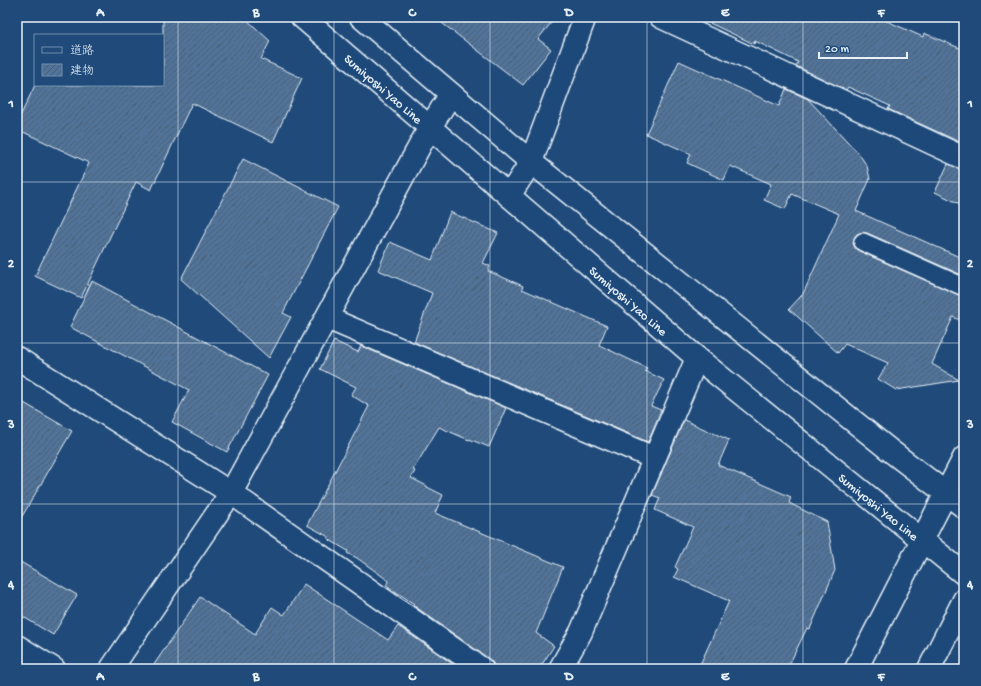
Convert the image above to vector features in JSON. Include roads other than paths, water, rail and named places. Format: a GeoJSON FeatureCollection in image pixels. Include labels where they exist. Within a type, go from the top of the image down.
{"type":"FeatureCollection","features":[{"type":"Feature","properties":{"kind":"street","name":"Sumiyoshi Yao Line"},"geometry":{"type":"LineString","coordinates":[[302,17],[697,358],[964,574]]}},
{"type":"Feature","properties":{"kind":"street"},"geometry":{"type":"LineString","coordinates":[[361,17],[531,162],[892,452],[964,507]]}},
{"type":"Feature","properties":{"kind":"street"},"geometry":{"type":"LineString","coordinates":[[509,196],[531,162],[585,17]]}},
{"type":"Feature","properties":{"kind":"street"},"geometry":{"type":"LineString","coordinates":[[661,17],[964,158]]}},
{"type":"Feature","properties":{"kind":"street"},"geometry":{"type":"LineString","coordinates":[[111,669],[231,493],[430,127],[451,94]]}},
{"type":"Feature","properties":{"kind":"street"},"geometry":{"type":"LineString","coordinates":[[327,318],[654,458]]}},
{"type":"Feature","properties":{"kind":"street"},"geometry":{"type":"LineString","coordinates":[[17,358],[231,493],[482,669]]}},
{"type":"Feature","properties":{"kind":"street"},"geometry":{"type":"LineString","coordinates":[[560,669],[581,632],[697,358]]}},
{"type":"Feature","properties":{"kind":"street"},"geometry":{"type":"LineString","coordinates":[[856,669],[964,458]]}},
{"type":"Feature","properties":{"kind":"street"},"geometry":{"type":"LineString","coordinates":[[930,669],[964,600]]}},
{"type":"Feature","properties":{"kind":"street"},"geometry":{"type":"LineString","coordinates":[[17,646],[54,669]]}},
{"type":"Feature","properties":{"kind":"lane"},"geometry":{"type":"LineString","coordinates":[[863,242],[964,287]]}}]}
